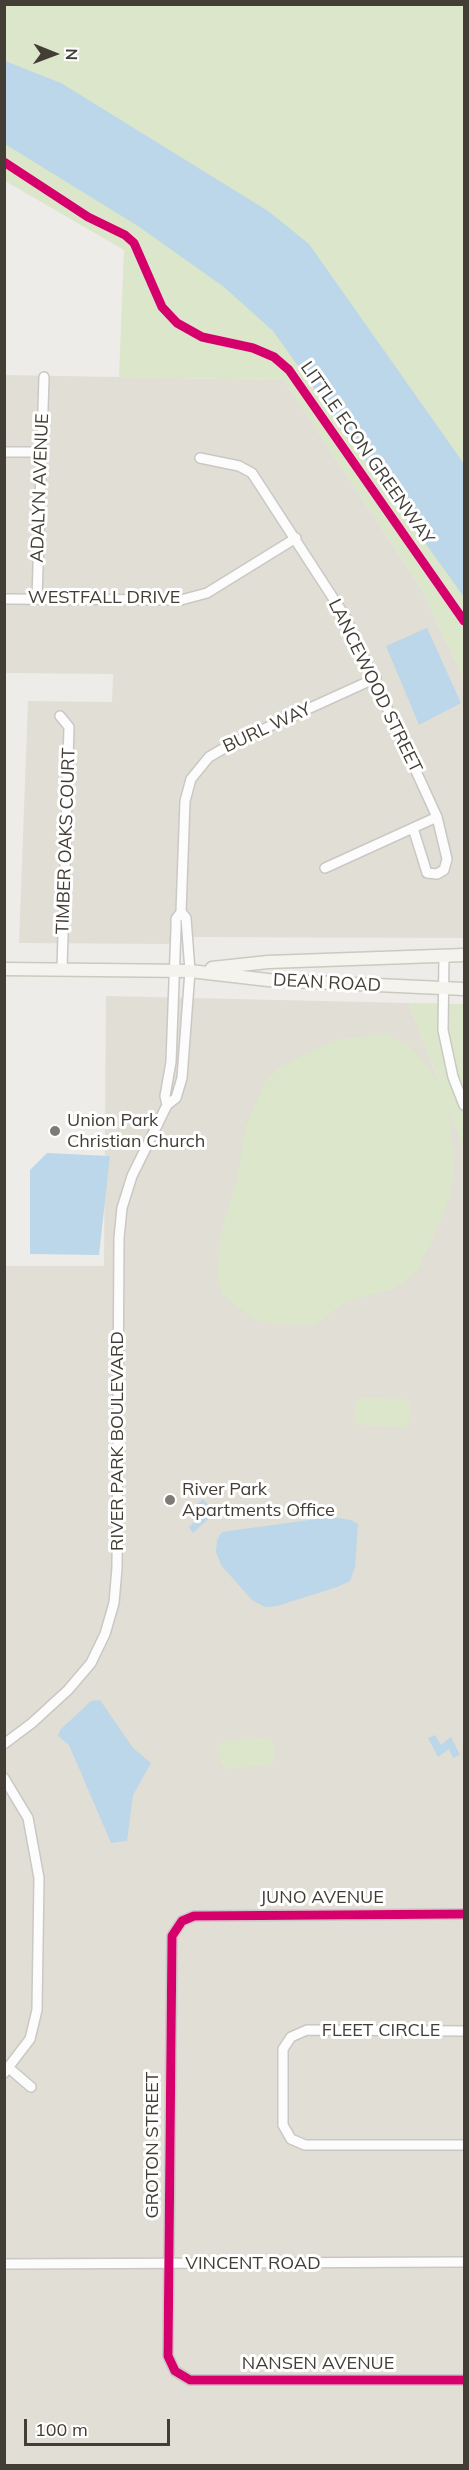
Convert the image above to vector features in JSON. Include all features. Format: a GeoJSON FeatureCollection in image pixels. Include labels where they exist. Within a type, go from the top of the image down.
{"type":"FeatureCollection","features":[{"type":"Feature","properties":{"kind":"main road","name":"DEAN ROAD"},"geometry":{"type":"LineString","coordinates":[[4,969],[190,970],[268,962],[465,955]]}},
{"type":"Feature","properties":{"kind":"main road","name":"DEAN ROAD"},"geometry":{"type":"LineString","coordinates":[[190,970],[268,980],[465,989]]}},
{"type":"Feature","properties":{"kind":"street","name":"ADALYN AVENUE"},"geometry":{"type":"LineString","coordinates":[[37,599],[44,377]]}},
{"type":"Feature","properties":{"kind":"street"},"geometry":{"type":"LineString","coordinates":[[4,452],[42,452]]}},
{"type":"Feature","properties":{"kind":"street","name":"LANCEWOOD STREET"},"geometry":{"type":"LineString","coordinates":[[200,458],[230,463],[252,473],[346,618],[376,678],[437,817],[447,859],[444,870],[437,874],[427,873],[413,828]]}},
{"type":"Feature","properties":{"kind":"street","name":"WESTFALL DRIVE"},"geometry":{"type":"LineString","coordinates":[[4,599],[181,600],[207,593],[296,538]]}},
{"type":"Feature","properties":{"kind":"street","name":"BURL WAY"},"geometry":{"type":"LineString","coordinates":[[174,970],[176,919],[181,912],[185,801],[190,778],[209,757],[233,743],[376,678]]}},
{"type":"Feature","properties":{"kind":"street","name":"TIMBER OAKS COURT"},"geometry":{"type":"LineString","coordinates":[[60,716],[69,727],[62,969]]}},
{"type":"Feature","properties":{"kind":"street"},"geometry":{"type":"LineString","coordinates":[[325,868],[437,817]]}},
{"type":"Feature","properties":{"kind":"street","name":"BURL WAY"},"geometry":{"type":"LineString","coordinates":[[181,912],[186,918],[190,970]]}},
{"type":"Feature","properties":{"kind":"street"},"geometry":{"type":"LineString","coordinates":[[444,955],[443,1030],[446,1050],[465,1106]]}},
{"type":"Feature","properties":{"kind":"street","name":"RIVER PARK BOULEVARD"},"geometry":{"type":"LineString","coordinates":[[167,1105],[165,1096],[171,1062],[174,970]]}},
{"type":"Feature","properties":{"kind":"street","name":"RIVER PARK BOULEVARD"},"geometry":{"type":"LineString","coordinates":[[4,1744],[61,1697],[90,1663],[105,1634],[114,1603],[117,1568],[118,1238],[122,1208],[132,1176],[167,1105],[176,1098],[184,1069],[190,970]]}},
{"type":"Feature","properties":{"kind":"street"},"geometry":{"type":"LineString","coordinates":[[4,1778],[27,1818],[39,1878],[37,2010],[30,2039],[7,2071],[31,2087]]}},
{"type":"Feature","properties":{"kind":"street","name":"JUNO AVENUE"},"geometry":{"type":"LineString","coordinates":[[182,1921],[194,1916],[465,1914]]}},
{"type":"Feature","properties":{"kind":"street","name":"GROTON STREET"},"geometry":{"type":"LineString","coordinates":[[175,2371],[168,2356],[172,1936],[182,1921]]}},
{"type":"Feature","properties":{"kind":"street","name":"FLEET CIRCLE"},"geometry":{"type":"LineString","coordinates":[[465,2031],[307,2030],[291,2037],[283,2049],[283,2125],[291,2139],[305,2145],[465,2145]]}},
{"type":"Feature","properties":{"kind":"street","name":"VINCENT ROAD"},"geometry":{"type":"LineString","coordinates":[[4,2264],[465,2262]]}},
{"type":"Feature","properties":{"kind":"street","name":"NANSEN AVENUE"},"geometry":{"type":"LineString","coordinates":[[175,2371],[190,2380],[465,2380]]}},
{"type":"Feature","properties":{"kind":"shaded area"},"geometry":{"type":"Polygon","coordinates":[[[5,375],[284,380],[421,588],[464,679],[464,938],[175,937],[168,944],[19,943],[28,701],[112,702],[113,674],[5,673],[5,375]]]}},
{"type":"Feature","properties":{"kind":"shaded area"},"geometry":{"type":"Polygon","coordinates":[[[106,996],[409,1003],[464,1148],[464,2465],[5,2465],[4,1266],[104,1266],[106,996]]]}},
{"type":"Feature","properties":{"kind":"green space"},"geometry":{"type":"Polygon","coordinates":[[[5,5],[464,5],[464,679],[421,588],[284,380],[119,377],[124,250],[5,181],[5,5]]]}},
{"type":"Feature","properties":{"kind":"green space"},"geometry":{"type":"Polygon","coordinates":[[[409,1003],[464,1004],[464,1148],[444,1097],[450,1116],[454,1169],[449,1201],[418,1270],[396,1288],[345,1302],[315,1325],[273,1324],[253,1319],[222,1294],[217,1276],[221,1231],[237,1181],[246,1125],[266,1081],[279,1068],[319,1047],[342,1039],[386,1034],[409,1046],[427,1065],[441,1087],[409,1003]]]}},
{"type":"Feature","properties":{"kind":"green space"},"geometry":{"type":"Polygon","coordinates":[[[360,1398],[406,1399],[410,1404],[409,1422],[405,1427],[360,1425],[355,1421],[355,1403],[360,1398]]]}},
{"type":"Feature","properties":{"kind":"green space"},"geometry":{"type":"Polygon","coordinates":[[[268,1738],[273,1742],[275,1760],[270,1765],[226,1769],[221,1765],[219,1747],[223,1741],[268,1738]]]}},
{"type":"Feature","properties":{"kind":"water"},"geometry":{"type":"Polygon","coordinates":[[[5,61],[61,83],[268,211],[309,244],[464,464],[464,597],[273,331],[224,287],[138,226],[5,144],[5,61]]]}},
{"type":"Feature","properties":{"kind":"water"},"geometry":{"type":"Polygon","coordinates":[[[427,628],[461,703],[419,725],[386,646],[427,628]]]}},
{"type":"Feature","properties":{"kind":"water"},"geometry":{"type":"Polygon","coordinates":[[[47,1153],[110,1156],[99,1255],[30,1254],[30,1170],[47,1153]]]}},
{"type":"Feature","properties":{"kind":"water"},"geometry":{"type":"Polygon","coordinates":[[[203,1499],[208,1505],[198,1512],[208,1519],[193,1533],[189,1527],[196,1520],[187,1512],[203,1499]]]}},
{"type":"Feature","properties":{"kind":"water"},"geometry":{"type":"Polygon","coordinates":[[[331,1517],[351,1520],[358,1524],[355,1567],[350,1581],[277,1606],[265,1607],[252,1600],[221,1565],[216,1552],[217,1540],[222,1532],[331,1517]]]}},
{"type":"Feature","properties":{"kind":"water"},"geometry":{"type":"Polygon","coordinates":[[[100,1700],[133,1748],[151,1763],[133,1795],[127,1841],[111,1843],[69,1745],[58,1736],[60,1730],[91,1701],[100,1700]]]}},
{"type":"Feature","properties":{"kind":"water"},"geometry":{"type":"Polygon","coordinates":[[[435,1735],[441,1745],[451,1737],[460,1755],[453,1758],[449,1749],[438,1757],[428,1738],[435,1735]]]}},
{"type":"Feature","properties":{"kind":"cycle path","name":"LITTLE ECON GREENWAY"},"geometry":{"type":"LineString","coordinates":[[4,162],[88,217],[125,235],[134,243],[162,307],[177,323],[202,337],[253,348],[274,357],[289,370],[464,621]]}},
{"type":"Feature","properties":{"kind":"cycle path"},"geometry":{"type":"LineString","coordinates":[[464,1914],[194,1916],[182,1921],[172,1936],[168,2356],[175,2371],[190,2380],[464,2380]]}},
{"type":"Feature","properties":{"kind":"place","name":"Union Park Christian Church"},"geometry":{"type":"Point","coordinates":[55,1131]}},
{"type":"Feature","properties":{"kind":"place","name":"River Park Apartments Office"},"geometry":{"type":"Point","coordinates":[170,1500]}}]}
